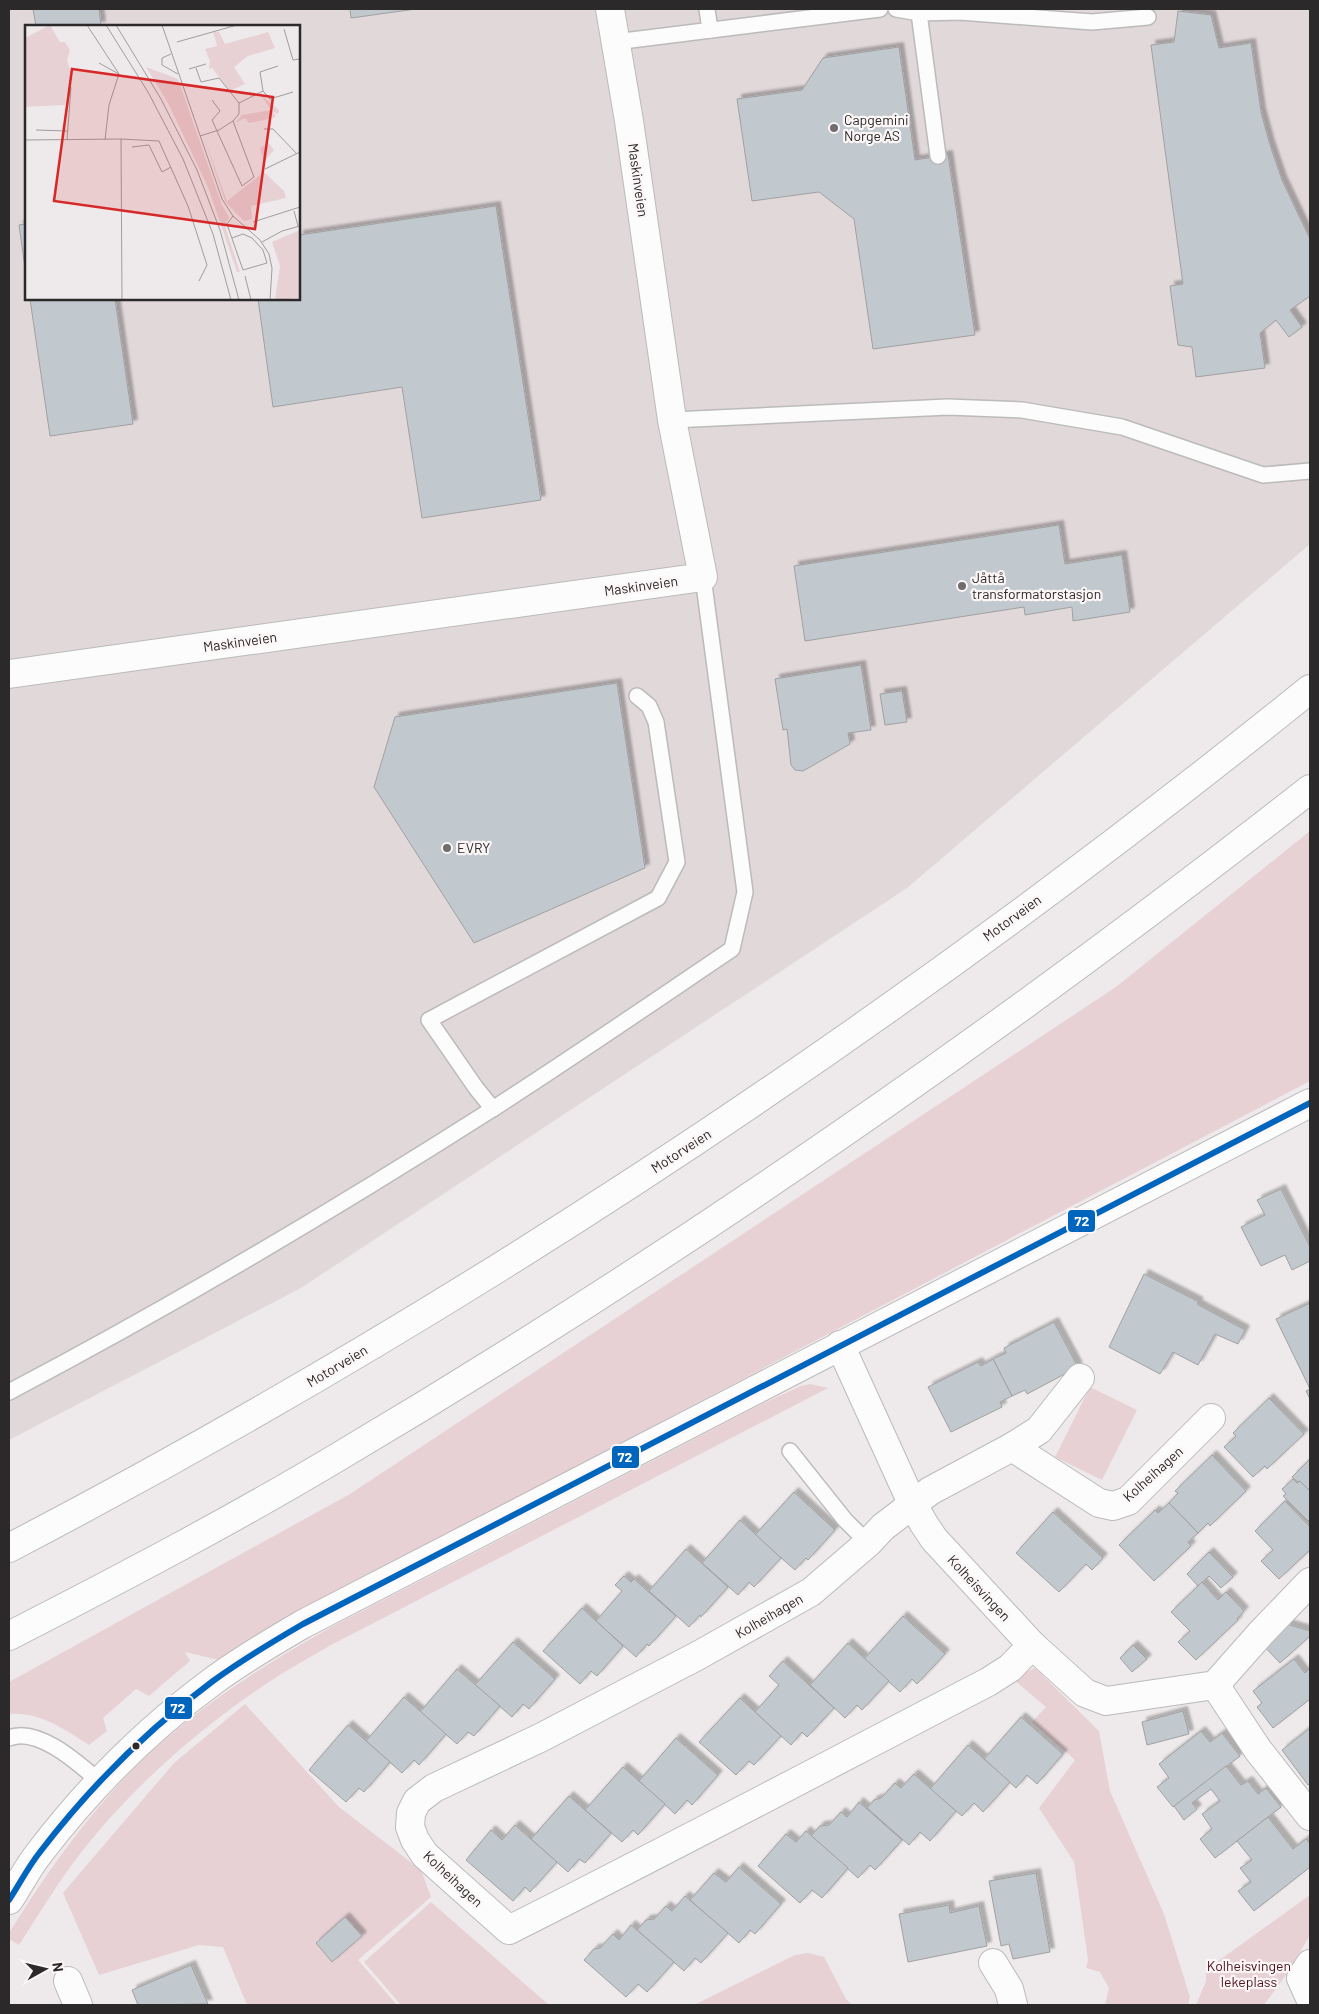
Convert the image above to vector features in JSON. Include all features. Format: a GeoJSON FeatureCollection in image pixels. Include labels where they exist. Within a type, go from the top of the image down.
{"type":"FeatureCollection","features":[{"type":"Feature","properties":{"kind":"main road","name":"Maskinveien"},"geometry":{"type":"LineString","coordinates":[[9,674],[703,577],[672,420],[629,121],[610,9]]}},
{"type":"Feature","properties":{"kind":"main road","name":"Motorveien"},"geometry":{"type":"LineString","coordinates":[[9,1548],[291,1394],[454,1295],[705,1134],[833,1047],[999,927],[1120,837],[1310,689]]}},
{"type":"Feature","properties":{"kind":"main road"},"geometry":{"type":"LineString","coordinates":[[9,1636],[201,1534],[335,1459],[499,1360],[631,1276],[881,1109],[1161,905],[1310,789]]}},
{"type":"Feature","properties":{"kind":"main road"},"geometry":{"type":"LineString","coordinates":[[9,1900],[39,1853],[100,1782],[143,1739],[213,1682],[256,1652],[303,1624],[1310,1103]]}},
{"type":"Feature","properties":{"kind":"main road","name":"Kolheisvingen"},"geometry":{"type":"LineString","coordinates":[[840,1345],[912,1503],[934,1539],[1032,1645],[1086,1692],[1106,1701],[1215,1685]]}},
{"type":"Feature","properties":{"kind":"main road","name":"Kolheihagen"},"geometry":{"type":"LineString","coordinates":[[1032,1645],[1010,1668],[988,1682],[766,1796],[705,1831],[509,1930],[425,1855],[415,1840],[410,1827],[411,1813],[417,1801],[434,1788],[540,1738],[699,1656],[811,1592],[912,1503],[1039,1430],[1080,1378]]}},
{"type":"Feature","properties":{"kind":"main road","name":"Kolheihagen"},"geometry":{"type":"LineString","coordinates":[[1012,1447],[1099,1502],[1113,1506],[1128,1501],[1211,1418]]}},
{"type":"Feature","properties":{"kind":"main road"},"geometry":{"type":"LineString","coordinates":[[1310,1582],[1215,1685],[1258,1750],[1310,1816]]}},
{"type":"Feature","properties":{"kind":"main road"},"geometry":{"type":"LineString","coordinates":[[993,1963],[1009,1989],[1013,2005]]}},
{"type":"Feature","properties":{"kind":"main road"},"geometry":{"type":"LineString","coordinates":[[1310,1964],[1302,1978],[1310,1998]]}},
{"type":"Feature","properties":{"kind":"lane"},"geometry":{"type":"LineString","coordinates":[[707,9],[710,30]]}},
{"type":"Feature","properties":{"kind":"lane"},"geometry":{"type":"LineString","coordinates":[[615,42],[880,9]]}},
{"type":"Feature","properties":{"kind":"lane"},"geometry":{"type":"LineString","coordinates":[[896,9],[919,13],[960,12],[1092,22],[1148,17]]}},
{"type":"Feature","properties":{"kind":"lane"},"geometry":{"type":"LineString","coordinates":[[919,13],[938,156]]}},
{"type":"Feature","properties":{"kind":"lane"},"geometry":{"type":"LineString","coordinates":[[672,420],[948,408],[1022,410],[1122,426],[1263,475],[1310,471]]}},
{"type":"Feature","properties":{"kind":"lane"},"geometry":{"type":"LineString","coordinates":[[9,1392],[141,1322],[328,1212],[493,1109],[732,949],[746,892],[703,577]]}},
{"type":"Feature","properties":{"kind":"lane"},"geometry":{"type":"LineString","coordinates":[[493,1109],[476,1088],[429,1020],[658,898],[677,862],[656,722],[649,706],[637,696]]}},
{"type":"Feature","properties":{"kind":"lane"},"geometry":{"type":"LineString","coordinates":[[790,1451],[845,1520],[868,1543]]}},
{"type":"Feature","properties":{"kind":"lane"},"geometry":{"type":"LineString","coordinates":[[9,1738],[15,1735],[42,1739],[81,1766],[100,1782]]}},
{"type":"Feature","properties":{"kind":"shaded area"},"geometry":{"type":"Polygon","coordinates":[[[9,9],[1310,9],[1310,544],[907,888],[301,1288],[9,1440],[9,9]]]}},
{"type":"Feature","properties":{"kind":"green space"},"geometry":{"type":"Polygon","coordinates":[[[1310,831],[1310,1081],[413,1552],[223,1661],[185,1652],[190,1661],[149,1696],[136,1689],[103,1718],[107,1731],[89,1745],[61,1727],[41,1718],[30,1715],[9,1714],[9,1682],[350,1494],[1116,987],[1310,831]]]}},
{"type":"Feature","properties":{"kind":"green space"},"geometry":{"type":"Polygon","coordinates":[[[810,1384],[828,1388],[331,1645],[263,1686],[185,1745],[137,1789],[73,1863],[19,1945],[9,1939],[9,1933],[57,1860],[111,1793],[152,1751],[194,1715],[239,1683],[333,1626],[766,1402],[801,1386],[810,1384]]]}},
{"type":"Feature","properties":{"kind":"green space"},"geometry":{"type":"Polygon","coordinates":[[[1090,1387],[1137,1410],[1102,1480],[1055,1457],[1090,1387]]]}},
{"type":"Feature","properties":{"kind":"green space"},"geometry":{"type":"Polygon","coordinates":[[[1035,1668],[1099,1731],[1110,1791],[1164,1914],[1190,1997],[1188,2005],[1105,2005],[1109,1988],[1100,1972],[1086,1968],[1088,1960],[1074,1862],[1039,1808],[1075,1760],[1032,1722],[1046,1707],[1012,1678],[1035,1668]]]}},
{"type":"Feature","properties":{"kind":"green space"},"geometry":{"type":"Polygon","coordinates":[[[245,1704],[339,1807],[421,1870],[431,1897],[358,1960],[397,2005],[247,2005],[223,1947],[199,1945],[99,1975],[63,1893],[174,1763],[245,1704]]]}},
{"type":"Feature","properties":{"kind":"green space","name":"Kolheisvingen lekeplass"},"geometry":{"type":"Polygon","coordinates":[[[1310,1895],[1310,1935],[1288,1972],[1264,2005],[1196,2005],[1206,1981],[1206,1973],[1214,1964],[1310,1895]]]}},
{"type":"Feature","properties":{"kind":"green space"},"geometry":{"type":"Polygon","coordinates":[[[431,1902],[549,2005],[401,2005],[364,1962],[431,1902]]]}},
{"type":"Feature","properties":{"kind":"green space"},"geometry":{"type":"Polygon","coordinates":[[[808,1953],[824,1957],[846,1999],[852,2005],[694,2005],[795,1955],[808,1953]]]}},
{"type":"Feature","properties":{"kind":"building"},"geometry":{"type":"Polygon","coordinates":[[[33,9],[99,9],[101,25],[36,25],[33,9]]]}},
{"type":"Feature","properties":{"kind":"building"},"geometry":{"type":"Polygon","coordinates":[[[350,9],[416,9],[351,18],[350,9]]]}},
{"type":"Feature","properties":{"kind":"building"},"geometry":{"type":"Polygon","coordinates":[[[1178,11],[1211,15],[1219,48],[1251,43],[1261,112],[1270,145],[1282,180],[1310,239],[1310,296],[1290,310],[1302,327],[1289,337],[1276,320],[1260,333],[1265,368],[1196,377],[1192,347],[1178,345],[1170,286],[1183,284],[1151,45],[1174,42],[1178,11]]]}},
{"type":"Feature","properties":{"kind":"building"},"geometry":{"type":"Polygon","coordinates":[[[899,47],[915,160],[948,155],[975,335],[873,349],[854,219],[819,192],[752,201],[737,99],[802,90],[823,58],[899,47]]]}},
{"type":"Feature","properties":{"kind":"building"},"geometry":{"type":"Polygon","coordinates":[[[496,206],[541,500],[422,518],[402,387],[273,407],[258,300],[300,300],[300,235],[496,206]]]}},
{"type":"Feature","properties":{"kind":"building"},"geometry":{"type":"Polygon","coordinates":[[[25,224],[25,268],[19,225],[25,224]]]}},
{"type":"Feature","properties":{"kind":"building"},"geometry":{"type":"Polygon","coordinates":[[[30,300],[115,300],[133,424],[50,436],[30,300]]]}},
{"type":"Feature","properties":{"kind":"building","name":"Jåttå transformatorstasjon"},"geometry":{"type":"Polygon","coordinates":[[[1059,525],[1065,564],[1122,555],[1130,612],[1073,621],[1072,607],[1025,615],[1024,607],[805,641],[794,566],[1059,525]]]}},
{"type":"Feature","properties":{"kind":"building"},"geometry":{"type":"Polygon","coordinates":[[[861,665],[871,730],[848,733],[850,744],[803,771],[795,770],[791,765],[787,729],[783,730],[775,679],[861,665]]]}},
{"type":"Feature","properties":{"kind":"building"},"geometry":{"type":"Polygon","coordinates":[[[617,683],[645,868],[474,943],[374,787],[395,717],[617,683]]]}},
{"type":"Feature","properties":{"kind":"building"},"geometry":{"type":"Polygon","coordinates":[[[902,691],[907,722],[885,725],[880,694],[902,691]]]}},
{"type":"Feature","properties":{"kind":"building"},"geometry":{"type":"Polygon","coordinates":[[[1281,1189],[1310,1247],[1310,1261],[1292,1270],[1285,1255],[1261,1266],[1241,1227],[1265,1215],[1257,1200],[1281,1189]]]}},
{"type":"Feature","properties":{"kind":"building"},"geometry":{"type":"Polygon","coordinates":[[[1144,1274],[1199,1302],[1197,1304],[1245,1330],[1238,1344],[1215,1334],[1198,1365],[1173,1352],[1160,1374],[1109,1347],[1144,1274]]]}},
{"type":"Feature","properties":{"kind":"building"},"geometry":{"type":"Polygon","coordinates":[[[1310,1303],[1310,1389],[1276,1319],[1310,1303]]]}},
{"type":"Feature","properties":{"kind":"building"},"geometry":{"type":"Polygon","coordinates":[[[1054,1322],[1078,1367],[1027,1394],[1025,1390],[1012,1396],[993,1359],[1006,1353],[1004,1348],[1054,1322]]]}},
{"type":"Feature","properties":{"kind":"building"},"geometry":{"type":"Polygon","coordinates":[[[993,1359],[1012,1396],[1000,1402],[1002,1407],[951,1432],[928,1387],[978,1362],[981,1366],[993,1359]]]}},
{"type":"Feature","properties":{"kind":"building"},"geometry":{"type":"Polygon","coordinates":[[[1310,1389],[1310,1399],[1306,1391],[1310,1389]]]}},
{"type":"Feature","properties":{"kind":"building"},"geometry":{"type":"Polygon","coordinates":[[[1269,1398],[1304,1434],[1267,1469],[1265,1466],[1253,1477],[1224,1447],[1236,1436],[1233,1433],[1269,1398]]]}},
{"type":"Feature","properties":{"kind":"building"},"geometry":{"type":"Polygon","coordinates":[[[1212,1455],[1246,1491],[1210,1526],[1208,1523],[1198,1533],[1169,1503],[1178,1493],[1175,1491],[1212,1455]]]}},
{"type":"Feature","properties":{"kind":"building"},"geometry":{"type":"Polygon","coordinates":[[[1310,1459],[1310,1491],[1300,1481],[1298,1482],[1292,1477],[1310,1459]]]}},
{"type":"Feature","properties":{"kind":"building"},"geometry":{"type":"Polygon","coordinates":[[[1293,1479],[1297,1483],[1300,1481],[1310,1491],[1310,1519],[1308,1521],[1283,1496],[1286,1494],[1282,1489],[1293,1479]]]}},
{"type":"Feature","properties":{"kind":"building"},"geometry":{"type":"Polygon","coordinates":[[[794,1492],[835,1530],[808,1560],[806,1558],[795,1570],[755,1535],[794,1492]]]}},
{"type":"Feature","properties":{"kind":"building"},"geometry":{"type":"Polygon","coordinates":[[[1285,1501],[1310,1527],[1310,1550],[1279,1579],[1261,1561],[1273,1550],[1255,1531],[1285,1501]]]}},
{"type":"Feature","properties":{"kind":"building"},"geometry":{"type":"Polygon","coordinates":[[[1169,1503],[1198,1533],[1188,1542],[1191,1546],[1154,1581],[1119,1545],[1155,1510],[1158,1513],[1169,1503]]]}},
{"type":"Feature","properties":{"kind":"building"},"geometry":{"type":"Polygon","coordinates":[[[1053,1512],[1103,1558],[1092,1570],[1086,1564],[1059,1592],[1016,1553],[1053,1512]]]}},
{"type":"Feature","properties":{"kind":"building"},"geometry":{"type":"Polygon","coordinates":[[[740,1520],[781,1558],[754,1587],[749,1582],[738,1595],[702,1563],[740,1520]]]}},
{"type":"Feature","properties":{"kind":"building"},"geometry":{"type":"Polygon","coordinates":[[[686,1549],[728,1587],[701,1617],[700,1615],[689,1627],[649,1591],[686,1549]]]}},
{"type":"Feature","properties":{"kind":"building"},"geometry":{"type":"Polygon","coordinates":[[[1209,1552],[1233,1577],[1221,1588],[1209,1576],[1198,1586],[1187,1574],[1209,1552]]]}},
{"type":"Feature","properties":{"kind":"building"},"geometry":{"type":"Polygon","coordinates":[[[624,1576],[631,1582],[634,1579],[676,1616],[649,1646],[647,1644],[636,1657],[596,1621],[622,1591],[615,1585],[624,1576]]]}},
{"type":"Feature","properties":{"kind":"building"},"geometry":{"type":"Polygon","coordinates":[[[1202,1582],[1218,1600],[1226,1592],[1244,1611],[1238,1620],[1196,1660],[1178,1642],[1190,1631],[1171,1612],[1202,1582]]]}},
{"type":"Feature","properties":{"kind":"building"},"geometry":{"type":"Polygon","coordinates":[[[582,1608],[623,1646],[597,1676],[591,1671],[580,1684],[543,1651],[582,1608]]]}},
{"type":"Feature","properties":{"kind":"building"},"geometry":{"type":"Polygon","coordinates":[[[903,1616],[945,1654],[917,1684],[912,1679],[900,1692],[864,1659],[903,1616]]]}},
{"type":"Feature","properties":{"kind":"building"},"geometry":{"type":"Polygon","coordinates":[[[1287,1624],[1310,1631],[1310,1636],[1280,1663],[1263,1645],[1287,1624]]]}},
{"type":"Feature","properties":{"kind":"building"},"geometry":{"type":"Polygon","coordinates":[[[513,1642],[555,1679],[529,1709],[523,1704],[512,1717],[475,1685],[513,1642]]]}},
{"type":"Feature","properties":{"kind":"building"},"geometry":{"type":"Polygon","coordinates":[[[848,1643],[889,1681],[862,1710],[857,1705],[845,1718],[810,1685],[848,1643]]]}},
{"type":"Feature","properties":{"kind":"building"},"geometry":{"type":"Polygon","coordinates":[[[1133,1645],[1147,1659],[1132,1672],[1120,1658],[1133,1645]]]}},
{"type":"Feature","properties":{"kind":"building"},"geometry":{"type":"Polygon","coordinates":[[[1294,1659],[1305,1673],[1310,1668],[1310,1699],[1273,1728],[1257,1707],[1262,1703],[1253,1691],[1294,1659]]]}},
{"type":"Feature","properties":{"kind":"building"},"geometry":{"type":"Polygon","coordinates":[[[783,1661],[834,1708],[807,1737],[802,1732],[791,1745],[755,1712],[779,1685],[769,1676],[783,1661]]]}},
{"type":"Feature","properties":{"kind":"building"},"geometry":{"type":"Polygon","coordinates":[[[457,1669],[500,1706],[474,1736],[468,1732],[457,1744],[420,1712],[457,1669]]]}},
{"type":"Feature","properties":{"kind":"building"},"geometry":{"type":"Polygon","coordinates":[[[404,1697],[446,1734],[419,1765],[414,1760],[402,1773],[366,1741],[404,1697]]]}},
{"type":"Feature","properties":{"kind":"building"},"geometry":{"type":"Polygon","coordinates":[[[740,1698],[781,1736],[754,1765],[749,1761],[736,1775],[699,1742],[740,1698]]]}},
{"type":"Feature","properties":{"kind":"building"},"geometry":{"type":"Polygon","coordinates":[[[1183,1711],[1189,1734],[1147,1745],[1142,1722],[1183,1711]]]}},
{"type":"Feature","properties":{"kind":"building"},"geometry":{"type":"Polygon","coordinates":[[[1021,1717],[1063,1754],[1037,1784],[1027,1775],[1016,1788],[984,1759],[1021,1717]]]}},
{"type":"Feature","properties":{"kind":"building"},"geometry":{"type":"Polygon","coordinates":[[[348,1725],[390,1762],[364,1792],[359,1788],[346,1802],[309,1770],[348,1725]]]}},
{"type":"Feature","properties":{"kind":"building"},"geometry":{"type":"Polygon","coordinates":[[[1310,1728],[1310,1783],[1308,1785],[1282,1750],[1310,1728]]]}},
{"type":"Feature","properties":{"kind":"building"},"geometry":{"type":"Polygon","coordinates":[[[1201,1731],[1210,1742],[1222,1733],[1240,1756],[1173,1807],[1157,1787],[1169,1778],[1159,1764],[1201,1731]]]}},
{"type":"Feature","properties":{"kind":"building"},"geometry":{"type":"Polygon","coordinates":[[[676,1738],[718,1775],[692,1805],[687,1800],[675,1814],[639,1781],[676,1738]]]}},
{"type":"Feature","properties":{"kind":"building"},"geometry":{"type":"Polygon","coordinates":[[[968,1745],[1010,1782],[983,1812],[974,1803],[962,1816],[930,1789],[968,1745]]]}},
{"type":"Feature","properties":{"kind":"building"},"geometry":{"type":"Polygon","coordinates":[[[1226,1766],[1241,1785],[1248,1781],[1258,1794],[1266,1788],[1281,1807],[1215,1858],[1200,1839],[1212,1829],[1202,1814],[1220,1801],[1211,1789],[1192,1803],[1197,1809],[1184,1820],[1174,1806],[1226,1766]]]}},
{"type":"Feature","properties":{"kind":"building"},"geometry":{"type":"Polygon","coordinates":[[[623,1767],[665,1804],[638,1835],[633,1830],[622,1842],[585,1810],[623,1767]]]}},
{"type":"Feature","properties":{"kind":"building"},"geometry":{"type":"Polygon","coordinates":[[[914,1774],[956,1811],[930,1841],[920,1832],[909,1845],[867,1808],[874,1800],[881,1798],[895,1783],[901,1788],[914,1774]]]}},
{"type":"Feature","properties":{"kind":"building"},"geometry":{"type":"Polygon","coordinates":[[[569,1796],[611,1833],[585,1863],[579,1859],[568,1872],[531,1839],[569,1796]]]}},
{"type":"Feature","properties":{"kind":"building"},"geometry":{"type":"Polygon","coordinates":[[[859,1802],[902,1840],[875,1870],[870,1865],[858,1878],[811,1836],[820,1826],[829,1825],[841,1812],[847,1817],[859,1802]]]}},
{"type":"Feature","properties":{"kind":"building"},"geometry":{"type":"Polygon","coordinates":[[[1268,1817],[1293,1849],[1306,1839],[1310,1844],[1310,1867],[1254,1911],[1238,1891],[1251,1882],[1240,1868],[1252,1860],[1237,1841],[1268,1817]]]}},
{"type":"Feature","properties":{"kind":"building"},"geometry":{"type":"Polygon","coordinates":[[[515,1825],[557,1862],[530,1892],[525,1887],[513,1901],[466,1860],[491,1830],[502,1840],[515,1825]]]}},
{"type":"Feature","properties":{"kind":"building"},"geometry":{"type":"Polygon","coordinates":[[[806,1831],[848,1868],[822,1898],[812,1890],[800,1903],[758,1866],[786,1834],[796,1842],[806,1831]]]}},
{"type":"Feature","properties":{"kind":"building"},"geometry":{"type":"Polygon","coordinates":[[[739,1867],[781,1904],[755,1934],[750,1930],[739,1943],[690,1900],[714,1873],[726,1882],[739,1867]]]}},
{"type":"Feature","properties":{"kind":"building"},"geometry":{"type":"Polygon","coordinates":[[[1036,1873],[1050,1952],[1013,1959],[1009,1944],[1001,1946],[989,1881],[1036,1873]]]}},
{"type":"Feature","properties":{"kind":"building"},"geometry":{"type":"Polygon","coordinates":[[[685,1896],[728,1933],[701,1963],[695,1958],[684,1971],[637,1930],[646,1920],[654,1919],[666,1906],[672,1911],[685,1896]]]}},
{"type":"Feature","properties":{"kind":"building"},"geometry":{"type":"Polygon","coordinates":[[[949,1905],[950,1913],[979,1906],[987,1946],[908,1962],[899,1914],[949,1905]]]}},
{"type":"Feature","properties":{"kind":"building"},"geometry":{"type":"Polygon","coordinates":[[[345,1917],[362,1936],[332,1962],[316,1943],[345,1917]]]}},
{"type":"Feature","properties":{"kind":"building"},"geometry":{"type":"Polygon","coordinates":[[[631,1925],[674,1962],[647,1992],[638,1984],[626,1997],[584,1960],[594,1949],[600,1948],[613,1934],[619,1940],[631,1925]]]}},
{"type":"Feature","properties":{"kind":"building"},"geometry":{"type":"Polygon","coordinates":[[[191,1965],[208,2004],[138,2005],[132,1990],[191,1965]]]}},
{"type":"Feature","properties":{"kind":"transit line","name":"72"},"geometry":{"type":"LineString","coordinates":[[9,1900],[36,1858],[59,1828],[120,1760],[165,1719],[246,1658],[303,1624],[1310,1103]]}},
{"type":"Feature","properties":{"kind":"place","name":"Capgemini Norge AS"},"geometry":{"type":"Point","coordinates":[834,128]}},
{"type":"Feature","properties":{"kind":"place","name":"Jåttå transformatorstasjon"},"geometry":{"type":"Point","coordinates":[962,586]}},
{"type":"Feature","properties":{"kind":"place","name":"EVRY"},"geometry":{"type":"Point","coordinates":[447,848]}}]}
